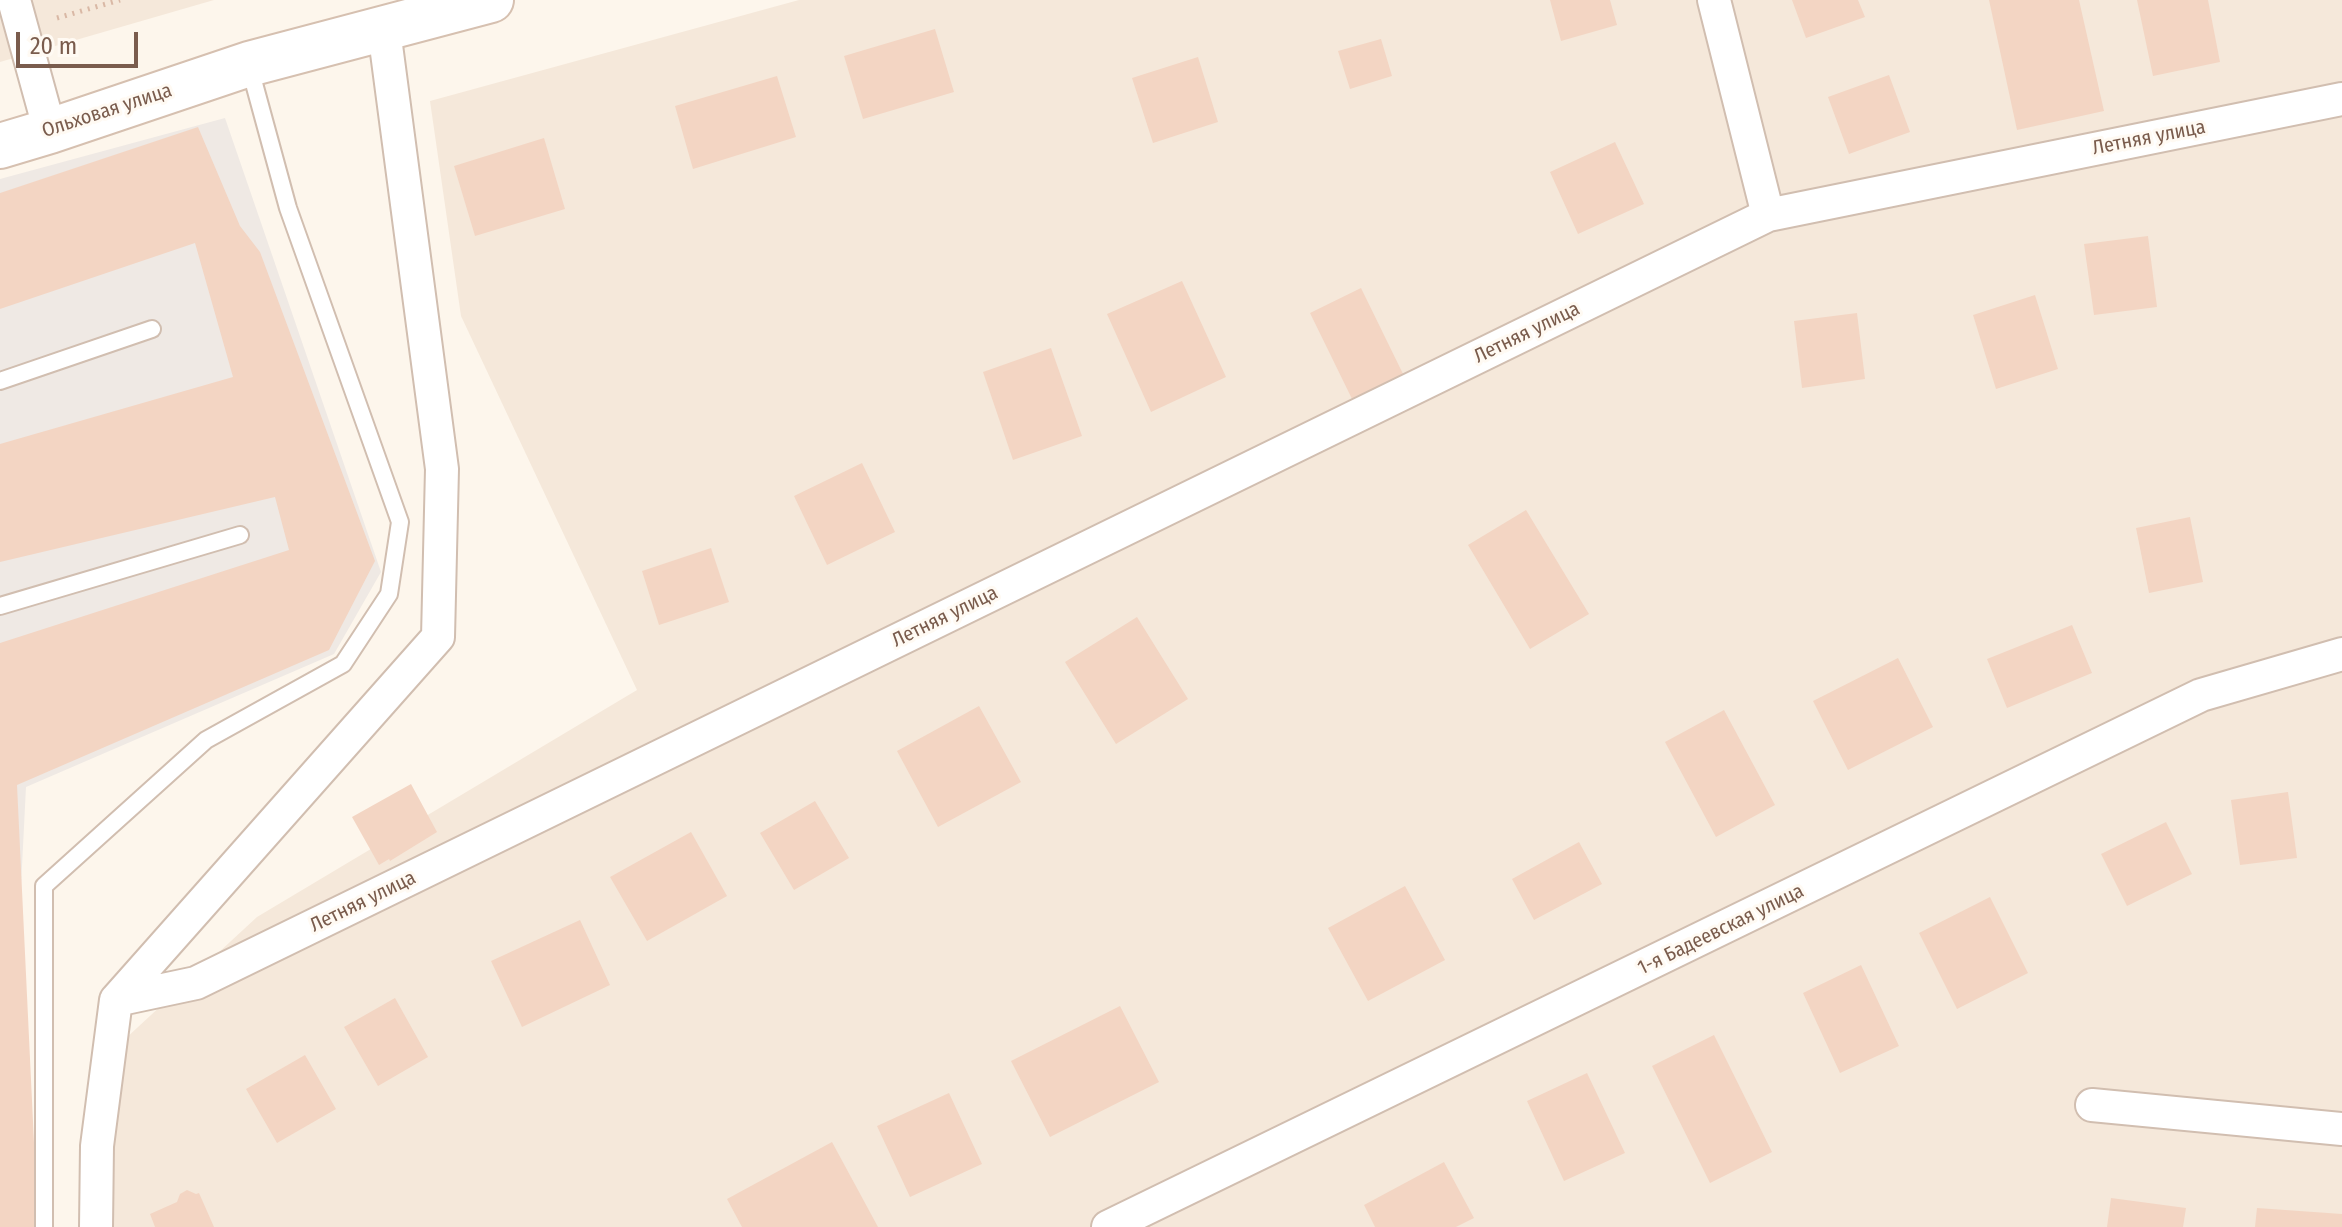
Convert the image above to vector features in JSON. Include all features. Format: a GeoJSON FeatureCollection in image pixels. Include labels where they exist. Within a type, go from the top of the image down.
{"type":"FeatureCollection","features":[{"type":"Feature","properties":{"kind":"main road","name":"Ольховая улица"},"geometry":{"type":"LineString","coordinates":[[0,146],[249,64],[491,0]]}},
{"type":"Feature","properties":{"kind":"street"},"geometry":{"type":"LineString","coordinates":[[1714,0],[1768,215]]}},
{"type":"Feature","properties":{"kind":"street"},"geometry":{"type":"LineString","coordinates":[[18,14],[50,131]]}},
{"type":"Feature","properties":{"kind":"street"},"geometry":{"type":"LineString","coordinates":[[96,1227],[97,1146],[116,1000],[438,637],[442,469],[384,30]]}},
{"type":"Feature","properties":{"kind":"street","name":"Летняя улица"},"geometry":{"type":"LineString","coordinates":[[116,1000],[196,983],[1768,215],[2342,99]]}},
{"type":"Feature","properties":{"kind":"street","name":"1-я Бадеевская улица"},"geometry":{"type":"LineString","coordinates":[[1108,1227],[2201,695],[2342,654]]}},
{"type":"Feature","properties":{"kind":"street"},"geometry":{"type":"LineString","coordinates":[[2092,1105],[2342,1129]]}},
{"type":"Feature","properties":{"kind":"lane"},"geometry":{"type":"LineString","coordinates":[[44,1227],[44,886],[206,740],[343,664],[389,594],[400,522],[288,208],[249,64]]}},
{"type":"Feature","properties":{"kind":"lane"},"geometry":{"type":"LineString","coordinates":[[0,381],[152,329]]}},
{"type":"Feature","properties":{"kind":"lane"},"geometry":{"type":"LineString","coordinates":[[0,606],[240,535]]}},
{"type":"Feature","properties":{"kind":"path"},"geometry":{"type":"LineString","coordinates":[[18,14],[120,0]]}},
{"type":"Feature","properties":{"kind":"shaded area"},"geometry":{"type":"Polygon","coordinates":[[[0,0],[214,0],[0,62],[0,0]]]}},
{"type":"Feature","properties":{"kind":"shaded area"},"geometry":{"type":"Polygon","coordinates":[[[799,0],[2342,0],[2342,1227],[89,1227],[98,1064],[257,917],[637,690],[461,316],[430,101],[799,0]]]}},
{"type":"Feature","properties":{"kind":"shaded area"},"geometry":{"type":"Polygon","coordinates":[[[225,118],[381,572],[334,654],[26,787],[10,1103],[0,1227],[0,179],[225,118]]]}},
{"type":"Feature","properties":{"kind":"building"},"geometry":{"type":"Polygon","coordinates":[[[1550,0],[1610,0],[1617,25],[1561,41],[1550,0]]]}},
{"type":"Feature","properties":{"kind":"building"},"geometry":{"type":"Polygon","coordinates":[[[1792,0],[1858,0],[1865,17],[1806,38],[1792,0]]]}},
{"type":"Feature","properties":{"kind":"building"},"geometry":{"type":"Polygon","coordinates":[[[1989,0],[2079,0],[2104,111],[2017,130],[1989,0]]]}},
{"type":"Feature","properties":{"kind":"building"},"geometry":{"type":"Polygon","coordinates":[[[2137,0],[2208,0],[2220,62],[2153,76],[2137,0]]]}},
{"type":"Feature","properties":{"kind":"building"},"geometry":{"type":"Polygon","coordinates":[[[935,29],[954,92],[863,119],[844,56],[935,29]]]}},
{"type":"Feature","properties":{"kind":"building"},"geometry":{"type":"Polygon","coordinates":[[[1381,39],[1392,76],[1350,89],[1338,51],[1381,39]]]}},
{"type":"Feature","properties":{"kind":"building"},"geometry":{"type":"Polygon","coordinates":[[[1198,57],[1218,122],[1153,143],[1132,78],[1198,57]]]}},
{"type":"Feature","properties":{"kind":"building"},"geometry":{"type":"Polygon","coordinates":[[[1889,75],[1910,132],[1849,154],[1828,97],[1889,75]]]}},
{"type":"Feature","properties":{"kind":"building"},"geometry":{"type":"Polygon","coordinates":[[[777,76],[796,137],[693,169],[675,106],[777,76]]]}},
{"type":"Feature","properties":{"kind":"building"},"geometry":{"type":"Polygon","coordinates":[[[198,127],[240,226],[260,252],[375,561],[329,650],[17,785],[38,1227],[0,1227],[0,643],[289,550],[275,497],[0,562],[0,444],[233,377],[195,243],[0,309],[0,193],[198,127]]]}},
{"type":"Feature","properties":{"kind":"building"},"geometry":{"type":"Polygon","coordinates":[[[544,138],[565,209],[475,236],[454,166],[544,138]]]}},
{"type":"Feature","properties":{"kind":"building"},"geometry":{"type":"Polygon","coordinates":[[[1615,142],[1644,204],[1578,234],[1550,172],[1615,142]]]}},
{"type":"Feature","properties":{"kind":"building"},"geometry":{"type":"Polygon","coordinates":[[[2148,236],[2157,307],[2094,315],[2084,244],[2148,236]]]}},
{"type":"Feature","properties":{"kind":"building"},"geometry":{"type":"Polygon","coordinates":[[[1182,281],[1226,377],[1151,412],[1107,314],[1182,281]]]}},
{"type":"Feature","properties":{"kind":"building"},"geometry":{"type":"Polygon","coordinates":[[[1361,288],[1405,378],[1354,403],[1310,313],[1361,288]]]}},
{"type":"Feature","properties":{"kind":"building"},"geometry":{"type":"Polygon","coordinates":[[[2035,295],[2058,369],[1996,389],[1973,315],[2035,295]]]}},
{"type":"Feature","properties":{"kind":"building"},"geometry":{"type":"Polygon","coordinates":[[[1857,313],[1865,379],[1802,388],[1794,321],[1857,313]]]}},
{"type":"Feature","properties":{"kind":"building"},"geometry":{"type":"Polygon","coordinates":[[[1051,348],[1082,436],[1013,460],[983,372],[1051,348]]]}},
{"type":"Feature","properties":{"kind":"building"},"geometry":{"type":"Polygon","coordinates":[[[862,463],[895,532],[827,565],[794,496],[862,463]]]}},
{"type":"Feature","properties":{"kind":"building"},"geometry":{"type":"Polygon","coordinates":[[[1526,510],[1589,614],[1530,649],[1468,545],[1526,510]]]}},
{"type":"Feature","properties":{"kind":"building"},"geometry":{"type":"Polygon","coordinates":[[[2190,517],[2203,582],[2149,593],[2136,528],[2190,517]]]}},
{"type":"Feature","properties":{"kind":"building"},"geometry":{"type":"Polygon","coordinates":[[[711,548],[729,602],[659,625],[642,571],[711,548]]]}},
{"type":"Feature","properties":{"kind":"building"},"geometry":{"type":"Polygon","coordinates":[[[1137,617],[1188,699],[1116,744],[1065,662],[1137,617]]]}},
{"type":"Feature","properties":{"kind":"building"},"geometry":{"type":"Polygon","coordinates":[[[2072,625],[2092,673],[2007,708],[1987,659],[2072,625]]]}},
{"type":"Feature","properties":{"kind":"building"},"geometry":{"type":"Polygon","coordinates":[[[1898,658],[1933,727],[1848,770],[1813,701],[1898,658]]]}},
{"type":"Feature","properties":{"kind":"building"},"geometry":{"type":"Polygon","coordinates":[[[979,706],[1021,782],[938,827],[897,751],[979,706]]]}},
{"type":"Feature","properties":{"kind":"building"},"geometry":{"type":"Polygon","coordinates":[[[1724,710],[1775,805],[1716,837],[1665,742],[1724,710]]]}},
{"type":"Feature","properties":{"kind":"building"},"geometry":{"type":"Polygon","coordinates":[[[411,784],[437,832],[379,865],[352,817],[411,784]]]}},
{"type":"Feature","properties":{"kind":"building"},"geometry":{"type":"Polygon","coordinates":[[[2288,792],[2297,858],[2240,865],[2231,800],[2288,792]]]}},
{"type":"Feature","properties":{"kind":"building"},"geometry":{"type":"Polygon","coordinates":[[[815,801],[849,858],[794,890],[760,833],[815,801]]]}},
{"type":"Feature","properties":{"kind":"building"},"geometry":{"type":"Polygon","coordinates":[[[2166,822],[2192,874],[2127,906],[2101,854],[2166,822]]]}},
{"type":"Feature","properties":{"kind":"building"},"geometry":{"type":"Polygon","coordinates":[[[691,832],[727,896],[647,941],[610,877],[691,832]]]}},
{"type":"Feature","properties":{"kind":"building"},"geometry":{"type":"Polygon","coordinates":[[[1579,842],[1602,884],[1534,920],[1512,879],[1579,842]]]}},
{"type":"Feature","properties":{"kind":"building"},"geometry":{"type":"Polygon","coordinates":[[[1405,886],[1445,960],[1368,1001],[1328,928],[1405,886]]]}},
{"type":"Feature","properties":{"kind":"building"},"geometry":{"type":"Polygon","coordinates":[[[1990,897],[2028,973],[1957,1009],[1919,933],[1990,897]]]}},
{"type":"Feature","properties":{"kind":"building"},"geometry":{"type":"Polygon","coordinates":[[[580,920],[610,985],[522,1027],[491,961],[580,920]]]}},
{"type":"Feature","properties":{"kind":"building"},"geometry":{"type":"Polygon","coordinates":[[[1861,965],[1899,1046],[1840,1073],[1803,993],[1861,965]]]}},
{"type":"Feature","properties":{"kind":"building"},"geometry":{"type":"Polygon","coordinates":[[[395,998],[428,1057],[378,1086],[344,1027],[395,998]]]}},
{"type":"Feature","properties":{"kind":"building"},"geometry":{"type":"Polygon","coordinates":[[[1120,1006],[1159,1082],[1050,1137],[1011,1061],[1120,1006]]]}},
{"type":"Feature","properties":{"kind":"building"},"geometry":{"type":"Polygon","coordinates":[[[1714,1035],[1772,1152],[1710,1183],[1652,1066],[1714,1035]]]}},
{"type":"Feature","properties":{"kind":"building"},"geometry":{"type":"Polygon","coordinates":[[[305,1055],[336,1109],[277,1143],[246,1089],[305,1055]]]}},
{"type":"Feature","properties":{"kind":"building"},"geometry":{"type":"Polygon","coordinates":[[[1587,1073],[1625,1153],[1564,1181],[1527,1101],[1587,1073]]]}},
{"type":"Feature","properties":{"kind":"building"},"geometry":{"type":"Polygon","coordinates":[[[949,1093],[982,1164],[910,1197],[877,1126],[949,1093]]]}},
{"type":"Feature","properties":{"kind":"building"},"geometry":{"type":"Polygon","coordinates":[[[832,1142],[878,1227],[742,1227],[727,1199],[832,1142]]]}},
{"type":"Feature","properties":{"kind":"building"},"geometry":{"type":"Polygon","coordinates":[[[1444,1162],[1474,1218],[1456,1227],[1375,1227],[1364,1205],[1444,1162]]]}},
{"type":"Feature","properties":{"kind":"building"},"geometry":{"type":"Polygon","coordinates":[[[187,1190],[199,1193],[214,1227],[155,1227],[150,1214],[177,1202],[180,1194],[187,1190]]]}},
{"type":"Feature","properties":{"kind":"building"},"geometry":{"type":"Polygon","coordinates":[[[2111,1198],[2186,1208],[2183,1227],[2107,1227],[2111,1198]]]}},
{"type":"Feature","properties":{"kind":"building"},"geometry":{"type":"Polygon","coordinates":[[[2257,1208],[2342,1214],[2342,1227],[2255,1227],[2257,1208]]]}}]}
